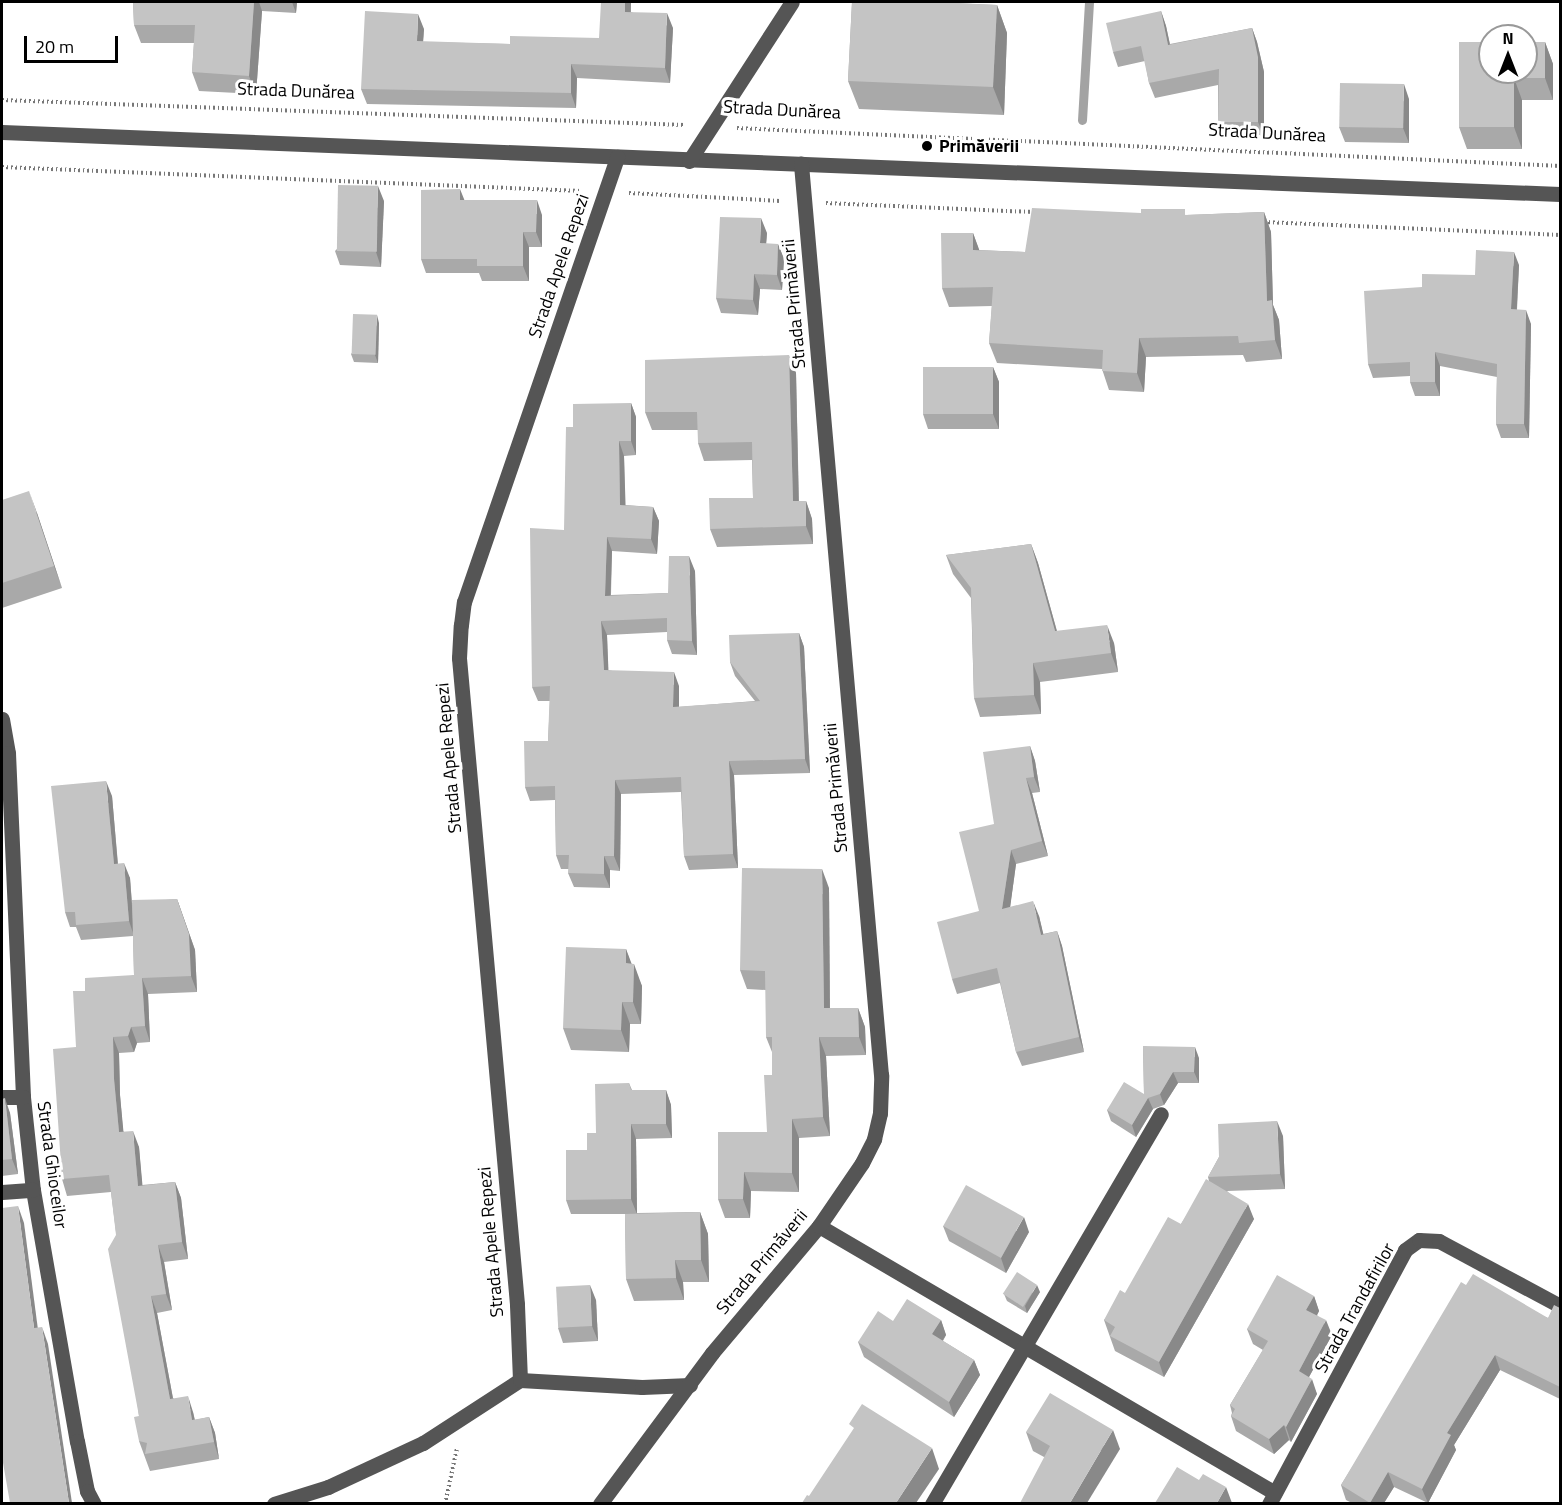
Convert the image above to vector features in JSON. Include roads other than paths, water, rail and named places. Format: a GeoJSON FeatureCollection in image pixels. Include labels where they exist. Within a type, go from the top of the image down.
{"type":"FeatureCollection","features":[{"type":"Feature","properties":{"kind":"street"},"geometry":{"type":"LineString","coordinates":[[689,160],[792,2]]}},
{"type":"Feature","properties":{"kind":"street"},"geometry":{"type":"LineString","coordinates":[[2,132],[1560,194]]}},
{"type":"Feature","properties":{"kind":"street","name":"Strada Apele Repezi"},"geometry":{"type":"LineString","coordinates":[[520,1380],[517,1304],[460,668],[461,625],[464,602],[617,157]]}},
{"type":"Feature","properties":{"kind":"street","name":"Strada Primăverii"},"geometry":{"type":"LineString","coordinates":[[600,1503],[712,1353],[819,1226],[854,1176],[874,1139],[882,1088],[801,164]]}},
{"type":"Feature","properties":{"kind":"street","name":"Strada Ghioceilor"},"geometry":{"type":"LineString","coordinates":[[2,718],[8,753],[23,1097],[33,1190],[77,1441],[87,1491],[94,1503]]}},
{"type":"Feature","properties":{"kind":"street"},"geometry":{"type":"LineString","coordinates":[[2,1097],[23,1097]]}},
{"type":"Feature","properties":{"kind":"street"},"geometry":{"type":"LineString","coordinates":[[932,1503],[1161,1114]]}},
{"type":"Feature","properties":{"kind":"street"},"geometry":{"type":"LineString","coordinates":[[2,1192],[33,1190]]}},
{"type":"Feature","properties":{"kind":"street"},"geometry":{"type":"LineString","coordinates":[[819,1226],[1025,1346],[1272,1498]]}},
{"type":"Feature","properties":{"kind":"street","name":"Strada Trandafirilor"},"geometry":{"type":"LineString","coordinates":[[1272,1498],[1406,1250],[1419,1240],[1439,1241],[1560,1306]]}},
{"type":"Feature","properties":{"kind":"street"},"geometry":{"type":"LineString","coordinates":[[274,1503],[328,1487],[413,1448],[520,1380],[642,1387],[690,1385]]}},
{"type":"Feature","properties":{"kind":"waterway"},"geometry":{"type":"LineString","coordinates":[[1082,120],[1089,2]]}},
{"type":"Feature","properties":{"kind":"place","name":"Primăverii"},"geometry":{"type":"Point","coordinates":[927,146]}}]}
